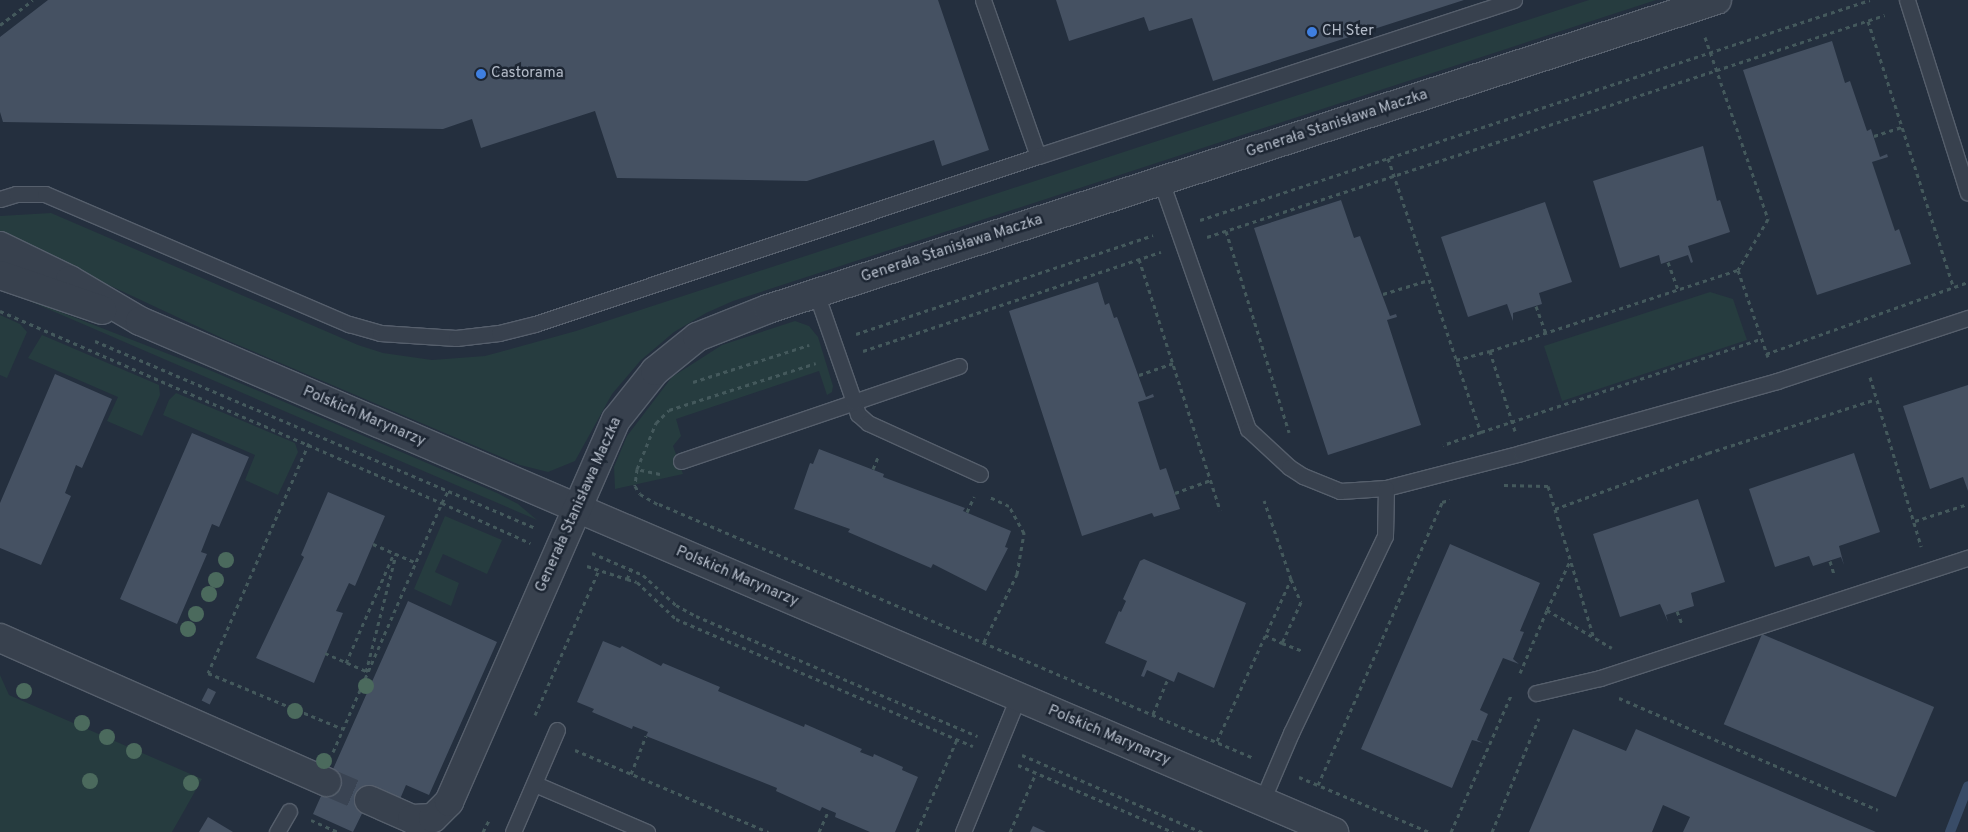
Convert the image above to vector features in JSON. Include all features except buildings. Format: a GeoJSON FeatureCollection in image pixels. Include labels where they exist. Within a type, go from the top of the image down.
{"type":"FeatureCollection","features":[{"type":"Feature","properties":{"kind":"street","name":"Generała Stanisława Maczka"},"geometry":{"type":"LineString","coordinates":[[369,800],[412,819],[433,818],[449,802],[616,420],[635,392],[666,361],[698,337],[721,326],[816,293],[1706,4]]}},
{"type":"Feature","properties":{"kind":"street","name":"Polskich Marynarzy"},"geometry":{"type":"LineString","coordinates":[[0,246],[70,280],[140,321]]}},
{"type":"Feature","properties":{"kind":"street","name":"Polskich Marynarzy"},"geometry":{"type":"LineString","coordinates":[[0,275],[61,298],[140,321],[1334,832]]}},
{"type":"Feature","properties":{"kind":"street"},"geometry":{"type":"LineString","coordinates":[[0,638],[325,780]]}},
{"type":"Feature","properties":{"kind":"lane"},"geometry":{"type":"LineString","coordinates":[[983,0],[1038,156]]}},
{"type":"Feature","properties":{"kind":"lane"},"geometry":{"type":"LineString","coordinates":[[0,199],[16,194],[45,194],[350,324],[380,333],[456,338],[499,333],[540,322],[1514,0]]}},
{"type":"Feature","properties":{"kind":"lane"},"geometry":{"type":"LineString","coordinates":[[1908,3],[1968,193]]}},
{"type":"Feature","properties":{"kind":"lane"},"geometry":{"type":"LineString","coordinates":[[1161,181],[1248,429],[1276,459],[1303,476],[1340,491],[1386,488],[1521,452],[1778,381],[1968,318]]}},
{"type":"Feature","properties":{"kind":"lane"},"geometry":{"type":"LineString","coordinates":[[816,293],[858,414],[868,423],[980,474]]}},
{"type":"Feature","properties":{"kind":"lane"},"geometry":{"type":"LineString","coordinates":[[680,461],[959,366]]}},
{"type":"Feature","properties":{"kind":"lane"},"geometry":{"type":"LineString","coordinates":[[1262,801],[1276,767],[1328,662],[1385,536],[1386,488]]}},
{"type":"Feature","properties":{"kind":"lane"},"geometry":{"type":"LineString","coordinates":[[1536,693],[1582,682],[1968,558]]}},
{"type":"Feature","properties":{"kind":"lane"},"geometry":{"type":"LineString","coordinates":[[963,832],[1018,697]]}},
{"type":"Feature","properties":{"kind":"lane"},"geometry":{"type":"LineString","coordinates":[[514,832],[554,735]]}},
{"type":"Feature","properties":{"kind":"lane"},"geometry":{"type":"LineString","coordinates":[[535,784],[647,832]]}},
{"type":"Feature","properties":{"kind":"lane"},"geometry":{"type":"LineString","coordinates":[[277,832],[290,811]]}},
{"type":"Feature","properties":{"kind":"path"},"geometry":{"type":"LineString","coordinates":[[0,25],[33,0]]}},
{"type":"Feature","properties":{"kind":"path"},"geometry":{"type":"LineString","coordinates":[[839,358],[1868,21],[1908,3]]}},
{"type":"Feature","properties":{"kind":"path"},"geometry":{"type":"LineString","coordinates":[[1456,360],[1546,334],[1738,270],[1768,219],[1715,71],[1706,4]]}},
{"type":"Feature","properties":{"kind":"path"},"geometry":{"type":"LineString","coordinates":[[1868,21],[1953,285]]}},
{"type":"Feature","properties":{"kind":"path"},"geometry":{"type":"LineString","coordinates":[[1874,136],[1902,127]]}},
{"type":"Feature","properties":{"kind":"path"},"geometry":{"type":"LineString","coordinates":[[1388,158],[1481,432]]}},
{"type":"Feature","properties":{"kind":"path"},"geometry":{"type":"LineString","coordinates":[[1226,231],[1290,435]]}},
{"type":"Feature","properties":{"kind":"path"},"geometry":{"type":"LineString","coordinates":[[1139,259],[1220,510]]}},
{"type":"Feature","properties":{"kind":"path"},"geometry":{"type":"LineString","coordinates":[[1668,262],[1678,290]]}},
{"type":"Feature","properties":{"kind":"path"},"geometry":{"type":"LineString","coordinates":[[1738,270],[1766,354],[1778,381]]}},
{"type":"Feature","properties":{"kind":"path"},"geometry":{"type":"LineString","coordinates":[[1383,294],[1429,280]]}},
{"type":"Feature","properties":{"kind":"path"},"geometry":{"type":"LineString","coordinates":[[1766,354],[1953,285],[1968,282]]}},
{"type":"Feature","properties":{"kind":"path"},"geometry":{"type":"LineString","coordinates":[[1536,306],[1546,334]]}},
{"type":"Feature","properties":{"kind":"path"},"geometry":{"type":"LineString","coordinates":[[0,311],[309,443],[442,503],[560,548],[631,570],[653,582],[682,609],[997,750],[1202,832]]}},
{"type":"Feature","properties":{"kind":"path"},"geometry":{"type":"LineString","coordinates":[[1436,448],[1481,432],[1512,424],[1761,338]]}},
{"type":"Feature","properties":{"kind":"path"},"geometry":{"type":"LineString","coordinates":[[91,340],[448,491],[599,570],[636,582],[676,619],[957,739],[997,750],[1036,773],[1173,832]]}},
{"type":"Feature","properties":{"kind":"path"},"geometry":{"type":"LineString","coordinates":[[1490,351],[1532,485]]}},
{"type":"Feature","properties":{"kind":"path"},"geometry":{"type":"LineString","coordinates":[[1862,352],[1923,545],[1914,548]]}},
{"type":"Feature","properties":{"kind":"path"},"geometry":{"type":"LineString","coordinates":[[1139,375],[1174,363]]}},
{"type":"Feature","properties":{"kind":"path"},"geometry":{"type":"LineString","coordinates":[[1555,509],[1708,453],[1876,399]]}},
{"type":"Feature","properties":{"kind":"path"},"geometry":{"type":"LineString","coordinates":[[309,443],[208,674],[343,729]]}},
{"type":"Feature","properties":{"kind":"path"},"geometry":{"type":"LineString","coordinates":[[873,469],[883,448]]}},
{"type":"Feature","properties":{"kind":"path"},"geometry":{"type":"LineString","coordinates":[[637,469],[635,486],[640,494],[659,504],[1429,832]]}},
{"type":"Feature","properties":{"kind":"path"},"geometry":{"type":"LineString","coordinates":[[1174,493],[1211,480]]}},
{"type":"Feature","properties":{"kind":"path"},"geometry":{"type":"LineString","coordinates":[[1496,486],[1548,486],[1594,638]]}},
{"type":"Feature","properties":{"kind":"path"},"geometry":{"type":"LineString","coordinates":[[325,780],[343,729],[367,672],[448,491]]}},
{"type":"Feature","properties":{"kind":"path"},"geometry":{"type":"LineString","coordinates":[[984,642],[1017,574],[1024,533],[1009,506],[985,494]]}},
{"type":"Feature","properties":{"kind":"path"},"geometry":{"type":"LineString","coordinates":[[1318,785],[1442,502],[1459,497]]}},
{"type":"Feature","properties":{"kind":"path"},"geometry":{"type":"LineString","coordinates":[[1264,500],[1300,602],[1282,643]]}},
{"type":"Feature","properties":{"kind":"path"},"geometry":{"type":"LineString","coordinates":[[627,579],[659,504]]}},
{"type":"Feature","properties":{"kind":"path"},"geometry":{"type":"LineString","coordinates":[[1915,521],[1968,504]]}},
{"type":"Feature","properties":{"kind":"path"},"geometry":{"type":"LineString","coordinates":[[373,544],[417,563]]}},
{"type":"Feature","properties":{"kind":"path"},"geometry":{"type":"LineString","coordinates":[[367,672],[395,554]]}},
{"type":"Feature","properties":{"kind":"path"},"geometry":{"type":"LineString","coordinates":[[346,663],[395,554]]}},
{"type":"Feature","properties":{"kind":"path"},"geometry":{"type":"LineString","coordinates":[[1548,610],[1570,560]]}},
{"type":"Feature","properties":{"kind":"path"},"geometry":{"type":"LineString","coordinates":[[1830,561],[1834,574]]}},
{"type":"Feature","properties":{"kind":"path"},"geometry":{"type":"LineString","coordinates":[[531,723],[599,570]]}},
{"type":"Feature","properties":{"kind":"path"},"geometry":{"type":"LineString","coordinates":[[1825,577],[1843,571]]}},
{"type":"Feature","properties":{"kind":"path"},"geometry":{"type":"LineString","coordinates":[[1217,741],[1291,578]]}},
{"type":"Feature","properties":{"kind":"path"},"geometry":{"type":"LineString","coordinates":[[1677,611],[1681,624],[1690,621]]}},
{"type":"Feature","properties":{"kind":"path"},"geometry":{"type":"LineString","coordinates":[[1265,635],[1328,662]]}},
{"type":"Feature","properties":{"kind":"path"},"geometry":{"type":"LineString","coordinates":[[325,653],[367,672]]}},
{"type":"Feature","properties":{"kind":"path"},"geometry":{"type":"LineString","coordinates":[[1153,714],[1168,679]]}},
{"type":"Feature","properties":{"kind":"path"},"geometry":{"type":"LineString","coordinates":[[1582,682],[1878,810]]}},
{"type":"Feature","properties":{"kind":"path"},"geometry":{"type":"LineString","coordinates":[[1492,832],[1542,710]]}},
{"type":"Feature","properties":{"kind":"path"},"geometry":{"type":"LineString","coordinates":[[554,735],[631,774],[768,832]]}},
{"type":"Feature","properties":{"kind":"path"},"geometry":{"type":"LineString","coordinates":[[631,774],[646,736]]}},
{"type":"Feature","properties":{"kind":"path"},"geometry":{"type":"LineString","coordinates":[[917,832],[957,739]]}},
{"type":"Feature","properties":{"kind":"path"},"geometry":{"type":"LineString","coordinates":[[1010,832],[1036,773]]}},
{"type":"Feature","properties":{"kind":"path"},"geometry":{"type":"LineString","coordinates":[[820,832],[829,810]]}},
{"type":"Feature","properties":{"kind":"path"},"geometry":{"type":"LineString","coordinates":[[483,832],[491,814]]}},
{"type":"Feature","properties":{"kind":"green space"},"geometry":{"type":"Polygon","coordinates":[[[1589,0],[1656,0],[733,301],[706,313],[674,332],[641,360],[612,394],[575,461],[548,472],[520,465],[224,339],[0,234],[0,216],[51,213],[358,345],[383,353],[432,360],[485,356],[576,331],[1589,0]]]}},
{"type":"Feature","properties":{"kind":"green space"},"geometry":{"type":"Polygon","coordinates":[[[4,290],[207,369],[497,493],[518,504],[537,520],[4,290]]]}},
{"type":"Feature","properties":{"kind":"green space"},"geometry":{"type":"Polygon","coordinates":[[[1710,292],[1733,299],[1747,340],[1562,401],[1544,346],[1710,292]]]}},
{"type":"Feature","properties":{"kind":"green space"},"geometry":{"type":"Polygon","coordinates":[[[0,315],[20,324],[27,332],[7,378],[0,375],[0,315]]]}},
{"type":"Feature","properties":{"kind":"green space"},"geometry":{"type":"Polygon","coordinates":[[[795,321],[809,326],[818,337],[833,386],[832,392],[827,395],[819,371],[676,419],[681,436],[673,446],[683,474],[615,489],[614,467],[627,436],[672,377],[722,345],[795,321]]]}},
{"type":"Feature","properties":{"kind":"green space"},"geometry":{"type":"Polygon","coordinates":[[[42,335],[159,385],[160,395],[142,436],[107,421],[118,397],[28,358],[42,335]]]}},
{"type":"Feature","properties":{"kind":"green space"},"geometry":{"type":"Polygon","coordinates":[[[176,393],[295,443],[298,452],[278,495],[245,480],[255,455],[163,415],[169,400],[176,393]]]}},
{"type":"Feature","properties":{"kind":"green space"},"geometry":{"type":"Polygon","coordinates":[[[445,516],[502,540],[487,574],[443,554],[435,572],[459,583],[451,606],[414,589],[445,516]]]}},
{"type":"Feature","properties":{"kind":"green space"},"geometry":{"type":"Polygon","coordinates":[[[0,675],[9,695],[202,779],[172,832],[0,832],[0,675]]]}},
{"type":"Feature","properties":{"kind":"waterway"},"geometry":{"type":"LineString","coordinates":[[1950,832],[1968,786]]}},
{"type":"Feature","properties":{"kind":"tunnel"},"geometry":{"type":"LineString","coordinates":[[327,782],[369,800]]}},
{"type":"Feature","properties":{"kind":"place","name":"CH Ster"},"geometry":{"type":"Point","coordinates":[1312,32]}},
{"type":"Feature","properties":{"kind":"place","name":"Castorama"},"geometry":{"type":"Point","coordinates":[481,74]}}]}
